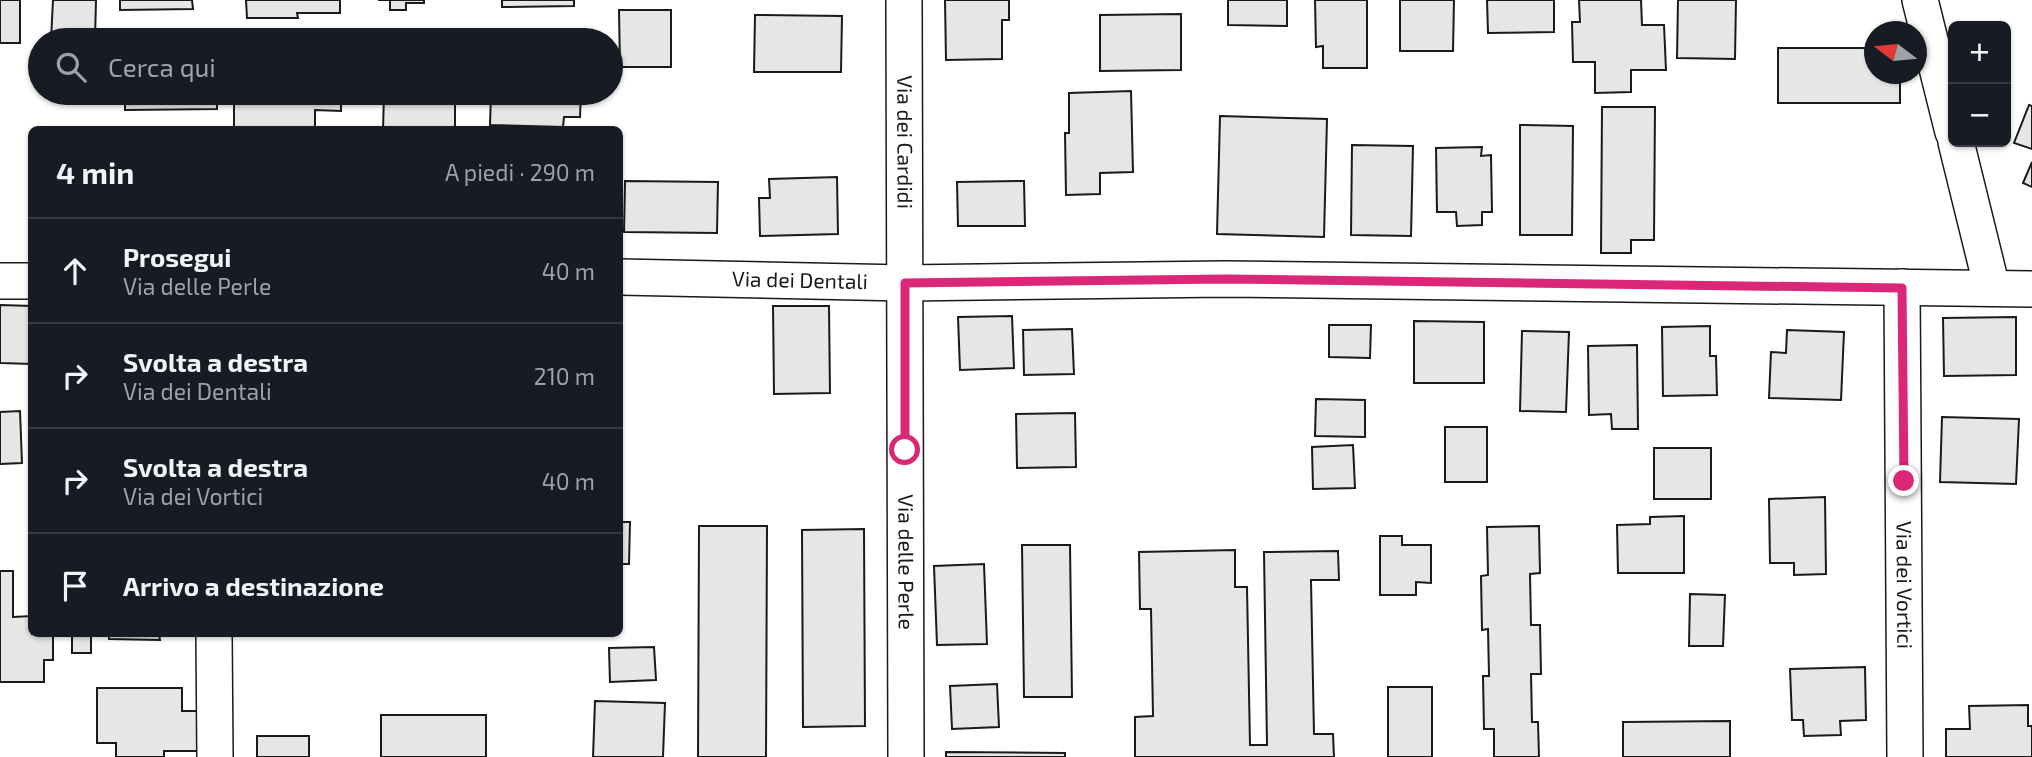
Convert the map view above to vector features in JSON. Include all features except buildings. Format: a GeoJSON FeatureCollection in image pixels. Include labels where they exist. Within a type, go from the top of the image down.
{"type":"FeatureCollection","features":[{"type":"Feature","properties":{"kind":"street","name":"Via dei Cardidi"},"geometry":{"type":"LineString","coordinates":[[904,0],[905,283]]}},
{"type":"Feature","properties":{"kind":"street"},"geometry":{"type":"LineString","coordinates":[[1920,0],[1948,112]]}},
{"type":"Feature","properties":{"kind":"street"},"geometry":{"type":"LineString","coordinates":[[1957,147],[1992,288]]}},
{"type":"Feature","properties":{"kind":"street","name":"Via dei Dentali"},"geometry":{"type":"LineString","coordinates":[[623,277],[905,283],[1226,279],[2032,289]]}},
{"type":"Feature","properties":{"kind":"street"},"geometry":{"type":"LineString","coordinates":[[0,281],[28,281]]}},
{"type":"Feature","properties":{"kind":"street","name":"Via delle Perle"},"geometry":{"type":"LineString","coordinates":[[905,283],[906,757]]}},
{"type":"Feature","properties":{"kind":"street","name":"Via dei Vortici"},"geometry":{"type":"LineString","coordinates":[[1902,288],[1905,757]]}},
{"type":"Feature","properties":{"kind":"street"},"geometry":{"type":"LineString","coordinates":[[214,637],[215,757]]}},
{"type":"Feature","properties":{"kind":"route"},"geometry":{"type":"LineString","coordinates":[[905,450],[905,283],[1226,279],[1902,288],[1904,481]]}}]}
